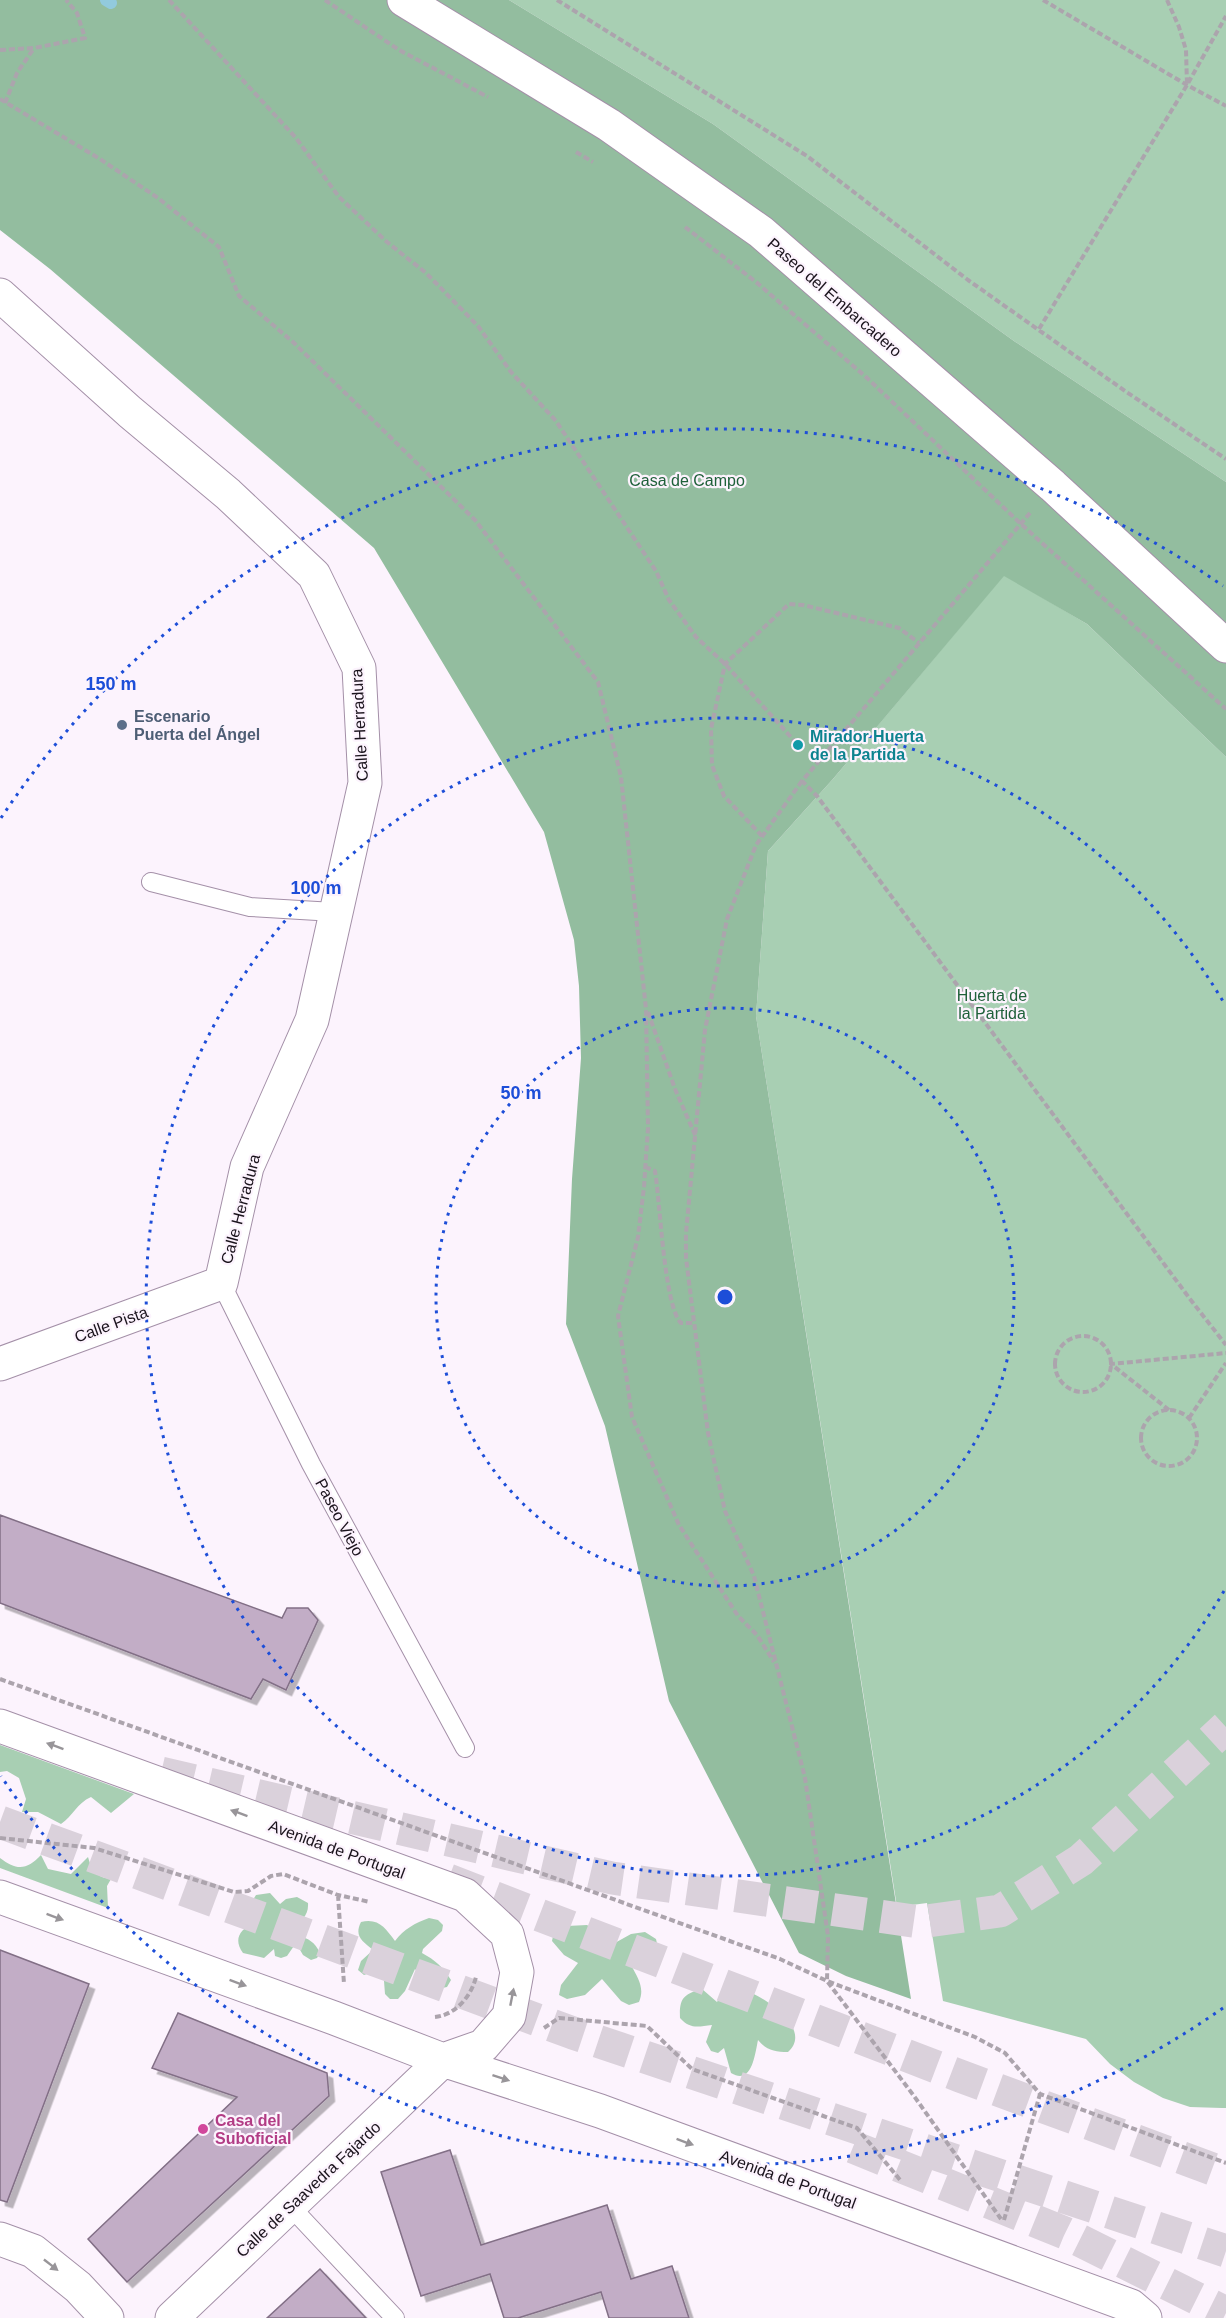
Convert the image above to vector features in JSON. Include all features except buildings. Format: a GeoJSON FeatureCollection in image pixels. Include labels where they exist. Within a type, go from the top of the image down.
{"type":"FeatureCollection","features":[{"type":"Feature","properties":{"kind":"street","name":"Paseo del Embarcadero"},"geometry":{"type":"LineString","coordinates":[[404,0],[609,124],[761,232],[1053,486],[1226,646]]}},
{"type":"Feature","properties":{"kind":"street","name":"Calle Herradura"},"geometry":{"type":"LineString","coordinates":[[0,295],[130,412],[228,494],[314,575],[359,668],[365,783],[334,912],[312,1020],[247,1167],[221,1283]]}},
{"type":"Feature","properties":{"kind":"street","name":"Calle Pista"},"geometry":{"type":"LineString","coordinates":[[0,1364],[221,1283]]}},
{"type":"Feature","properties":{"kind":"street","name":"Avenida de Portugal"},"geometry":{"type":"LineString","coordinates":[[0,1726],[465,1895],[507,1934],[517,1972],[508,2016],[483,2046],[443,2060]]}},
{"type":"Feature","properties":{"kind":"street","name":"Avenida de Portugal"},"geometry":{"type":"LineString","coordinates":[[0,1897],[443,2060],[600,2110],[1138,2312]]}},
{"type":"Feature","properties":{"kind":"street","name":"Calle de Saavedra Fajardo"},"geometry":{"type":"LineString","coordinates":[[172,2318],[443,2060]]}},
{"type":"Feature","properties":{"kind":"street"},"geometry":{"type":"LineString","coordinates":[[0,2239],[33,2251],[78,2287],[107,2318]]}},
{"type":"Feature","properties":{"kind":"lane"},"geometry":{"type":"LineString","coordinates":[[151,882],[250,907],[334,912]]}},
{"type":"Feature","properties":{"kind":"lane","name":"Paseo Viejo"},"geometry":{"type":"LineString","coordinates":[[221,1283],[311,1464],[465,1748]]}},
{"type":"Feature","properties":{"kind":"lane"},"geometry":{"type":"LineString","coordinates":[[290,2206],[395,2318]]}},
{"type":"Feature","properties":{"kind":"path"},"geometry":{"type":"LineString","coordinates":[[0,50],[34,48],[85,38],[77,13],[66,0]]}},
{"type":"Feature","properties":{"kind":"path"},"geometry":{"type":"LineString","coordinates":[[169,0],[296,138],[339,197],[387,242],[426,273],[478,326],[511,372],[562,429],[656,571],[669,600],[696,638],[725,664],[798,745]]}},
{"type":"Feature","properties":{"kind":"path"},"geometry":{"type":"LineString","coordinates":[[325,0],[399,50],[490,99]]}},
{"type":"Feature","properties":{"kind":"path"},"geometry":{"type":"LineString","coordinates":[[557,0],[807,156],[968,280],[1226,459]]}},
{"type":"Feature","properties":{"kind":"path"},"geometry":{"type":"LineString","coordinates":[[1043,0],[1226,106]]}},
{"type":"Feature","properties":{"kind":"path"},"geometry":{"type":"LineString","coordinates":[[1167,0],[1179,27],[1186,51],[1187,85]]}},
{"type":"Feature","properties":{"kind":"path"},"geometry":{"type":"LineString","coordinates":[[1039,329],[1187,85],[1226,16]]}},
{"type":"Feature","properties":{"kind":"path"},"geometry":{"type":"LineString","coordinates":[[5,103],[17,73],[34,48]]}},
{"type":"Feature","properties":{"kind":"path"},"geometry":{"type":"LineString","coordinates":[[0,99],[100,159],[158,198],[219,247],[240,296],[292,342],[475,520],[598,682],[621,777],[646,1009],[648,1128],[645,1167],[638,1237],[618,1317],[632,1417],[679,1525],[738,1616],[757,1635],[774,1662]]}},
{"type":"Feature","properties":{"kind":"path"},"geometry":{"type":"LineString","coordinates":[[567,146],[595,163]]}},
{"type":"Feature","properties":{"kind":"path"},"geometry":{"type":"LineString","coordinates":[[682,224],[756,282],[866,377],[1021,524],[1226,709]]}},
{"type":"Feature","properties":{"kind":"path"},"geometry":{"type":"LineString","coordinates":[[1011,2228],[1003,2222],[914,2096],[827,1981],[828,1936],[805,1778],[754,1576],[725,1511],[708,1433],[686,1250],[705,1030],[725,930],[756,844],[802,781],[1053,486]]}},
{"type":"Feature","properties":{"kind":"path"},"geometry":{"type":"LineString","coordinates":[[762,836],[724,796],[712,765],[711,729],[725,664],[789,603],[899,628],[919,643]]}},
{"type":"Feature","properties":{"kind":"path"},"geometry":{"type":"LineString","coordinates":[[802,781],[817,796],[1226,1345]]}},
{"type":"Feature","properties":{"kind":"path"},"geometry":{"type":"LineString","coordinates":[[646,1009],[696,1137]]}},
{"type":"Feature","properties":{"kind":"path"},"geometry":{"type":"LineString","coordinates":[[645,1167],[652,1168],[656,1175],[673,1310],[681,1323],[694,1323]]}},
{"type":"Feature","properties":{"kind":"path"},"geometry":{"type":"LineString","coordinates":[[1111,1364],[1105,1383],[1088,1392],[1078,1392],[1061,1383],[1056,1374],[1055,1364],[1060,1347],[1074,1338],[1083,1336],[1100,1341],[1110,1356],[1111,1364],[1169,1410]]}},
{"type":"Feature","properties":{"kind":"path"},"geometry":{"type":"LineString","coordinates":[[1111,1364],[1226,1353]]}},
{"type":"Feature","properties":{"kind":"path"},"geometry":{"type":"LineString","coordinates":[[1189,1418],[1226,1362]]}},
{"type":"Feature","properties":{"kind":"path"},"geometry":{"type":"LineString","coordinates":[[1169,1410],[1177,1411],[1189,1418],[1195,1426],[1197,1436],[1193,1454],[1178,1466],[1168,1467],[1150,1459],[1141,1443],[1145,1424],[1151,1417],[1169,1410]]}},
{"type":"Feature","properties":{"kind":"path"},"geometry":{"type":"LineString","coordinates":[[0,1679],[780,1959],[827,1981],[975,2037],[1005,2053],[1040,2094],[1226,2163]]}},
{"type":"Feature","properties":{"kind":"path"},"geometry":{"type":"LineString","coordinates":[[0,1838],[94,1848],[234,1892],[248,1891],[270,1876],[283,1874],[338,1895],[373,1903]]}},
{"type":"Feature","properties":{"kind":"path"},"geometry":{"type":"LineString","coordinates":[[338,1895],[344,1985]]}},
{"type":"Feature","properties":{"kind":"path"},"geometry":{"type":"LineString","coordinates":[[426,2017],[448,2016],[463,2002],[475,1982],[477,1972]]}},
{"type":"Feature","properties":{"kind":"path"},"geometry":{"type":"LineString","coordinates":[[542,2030],[559,2018],[648,2026],[692,2069],[857,2128],[906,2187]]}},
{"type":"Feature","properties":{"kind":"path"},"geometry":{"type":"LineString","coordinates":[[1003,2222],[1040,2094]]}},
{"type":"Feature","properties":{"kind":"green space","name":"Casa de Campo"},"geometry":{"type":"Polygon","coordinates":[[[0,0],[509,0],[713,124],[1014,341],[1226,482],[1226,757],[1087,624],[1004,576],[833,779],[768,851],[756,1016],[911,1999],[846,1976],[799,1953],[669,1701],[605,1426],[566,1324],[572,1179],[581,1058],[579,986],[574,940],[544,832],[374,548],[50,269],[0,230],[0,0]]]}},
{"type":"Feature","properties":{"kind":"green space"},"geometry":{"type":"Polygon","coordinates":[[[509,0],[1226,0],[1226,482],[1014,341],[713,124],[509,0]]]}},
{"type":"Feature","properties":{"kind":"green space","name":"Huerta de la Partida"},"geometry":{"type":"Polygon","coordinates":[[[1004,575],[1087,624],[1226,757],[1226,2108],[1190,2107],[1163,2098],[1134,2082],[1110,2064],[1086,2039],[943,2001],[927,1903],[897,1907],[756,1016],[768,851],[833,779],[1004,575]]]}},
{"type":"Feature","properties":{"kind":"green space"},"geometry":{"type":"Polygon","coordinates":[[[0,1745],[134,1794],[111,1813],[91,1797],[61,1824],[38,1812],[22,1812],[26,1799],[19,1778],[7,1771],[0,1772],[0,1745]]]}},
{"type":"Feature","properties":{"kind":"green space"},"geometry":{"type":"Polygon","coordinates":[[[41,1855],[48,1869],[71,1874],[88,1857],[95,1872],[111,1879],[107,1886],[108,1908],[0,1868],[0,1858],[12,1865],[22,1867],[31,1864],[41,1855]]]}},
{"type":"Feature","properties":{"kind":"green space"},"geometry":{"type":"Polygon","coordinates":[[[270,1893],[280,1904],[286,1899],[297,1897],[308,1903],[306,1915],[296,1931],[298,1936],[308,1939],[316,1946],[320,1953],[317,1958],[311,1960],[303,1955],[296,1943],[287,1956],[281,1958],[275,1956],[274,1949],[264,1958],[243,1953],[238,1939],[241,1932],[253,1923],[251,1903],[256,1895],[270,1893]]]}},
{"type":"Feature","properties":{"kind":"green space"},"geometry":{"type":"Polygon","coordinates":[[[429,1918],[438,1920],[443,1925],[442,1931],[423,1949],[422,1953],[438,1964],[451,1980],[447,1987],[436,1988],[428,1984],[415,1969],[405,1991],[398,1999],[390,1999],[385,1994],[383,1968],[364,1975],[358,1970],[361,1961],[373,1950],[359,1935],[361,1922],[377,1923],[385,1928],[395,1941],[410,1927],[429,1918]]]}},
{"type":"Feature","properties":{"kind":"green space"},"geometry":{"type":"Polygon","coordinates":[[[587,1925],[599,1935],[604,1949],[631,1934],[645,1932],[656,1939],[658,1948],[652,1957],[637,1960],[631,1965],[641,1988],[639,2002],[629,2005],[621,2001],[602,1979],[585,1995],[567,1999],[559,1995],[561,1985],[578,1963],[564,1955],[552,1941],[554,1931],[567,1926],[587,1925]]]}},
{"type":"Feature","properties":{"kind":"green space"},"geometry":{"type":"Polygon","coordinates":[[[730,1986],[743,1987],[769,2003],[786,2018],[795,2035],[794,2044],[788,2052],[771,2050],[758,2040],[751,2067],[744,2075],[738,2076],[731,2073],[724,2048],[718,2053],[711,2051],[706,2042],[712,2025],[694,2026],[680,2018],[680,2006],[687,1995],[702,1989],[717,2002],[730,1986]]]}},
{"type":"Feature","properties":{"kind":"waterway"},"geometry":{"type":"LineString","coordinates":[[106,0],[111,3]]}},
{"type":"Feature","properties":{"kind":"tunnel"},"geometry":{"type":"LineString","coordinates":[[161,1773],[612,1878],[920,1922],[1000,1911],[1081,1860],[1226,1727]]}},
{"type":"Feature","properties":{"kind":"tunnel"},"geometry":{"type":"LineString","coordinates":[[0,1822],[573,2033],[1226,2251]]}},
{"type":"Feature","properties":{"kind":"tunnel"},"geometry":{"type":"LineString","coordinates":[[448,1880],[960,2076],[1226,2174]]}},
{"type":"Feature","properties":{"kind":"tunnel"},"geometry":{"type":"LineString","coordinates":[[853,2147],[1065,2233],[1226,2313]]}},
{"type":"Feature","properties":{"kind":"place","name":"Escenario Puerta del Ángel"},"geometry":{"type":"Point","coordinates":[122,725]}},
{"type":"Feature","properties":{"kind":"place","name":"Mirador Huerta de la Partida"},"geometry":{"type":"Point","coordinates":[798,745]}},
{"type":"Feature","properties":{"kind":"place","name":"Casa del Suboficial"},"geometry":{"type":"Point","coordinates":[203,2129]}}]}
